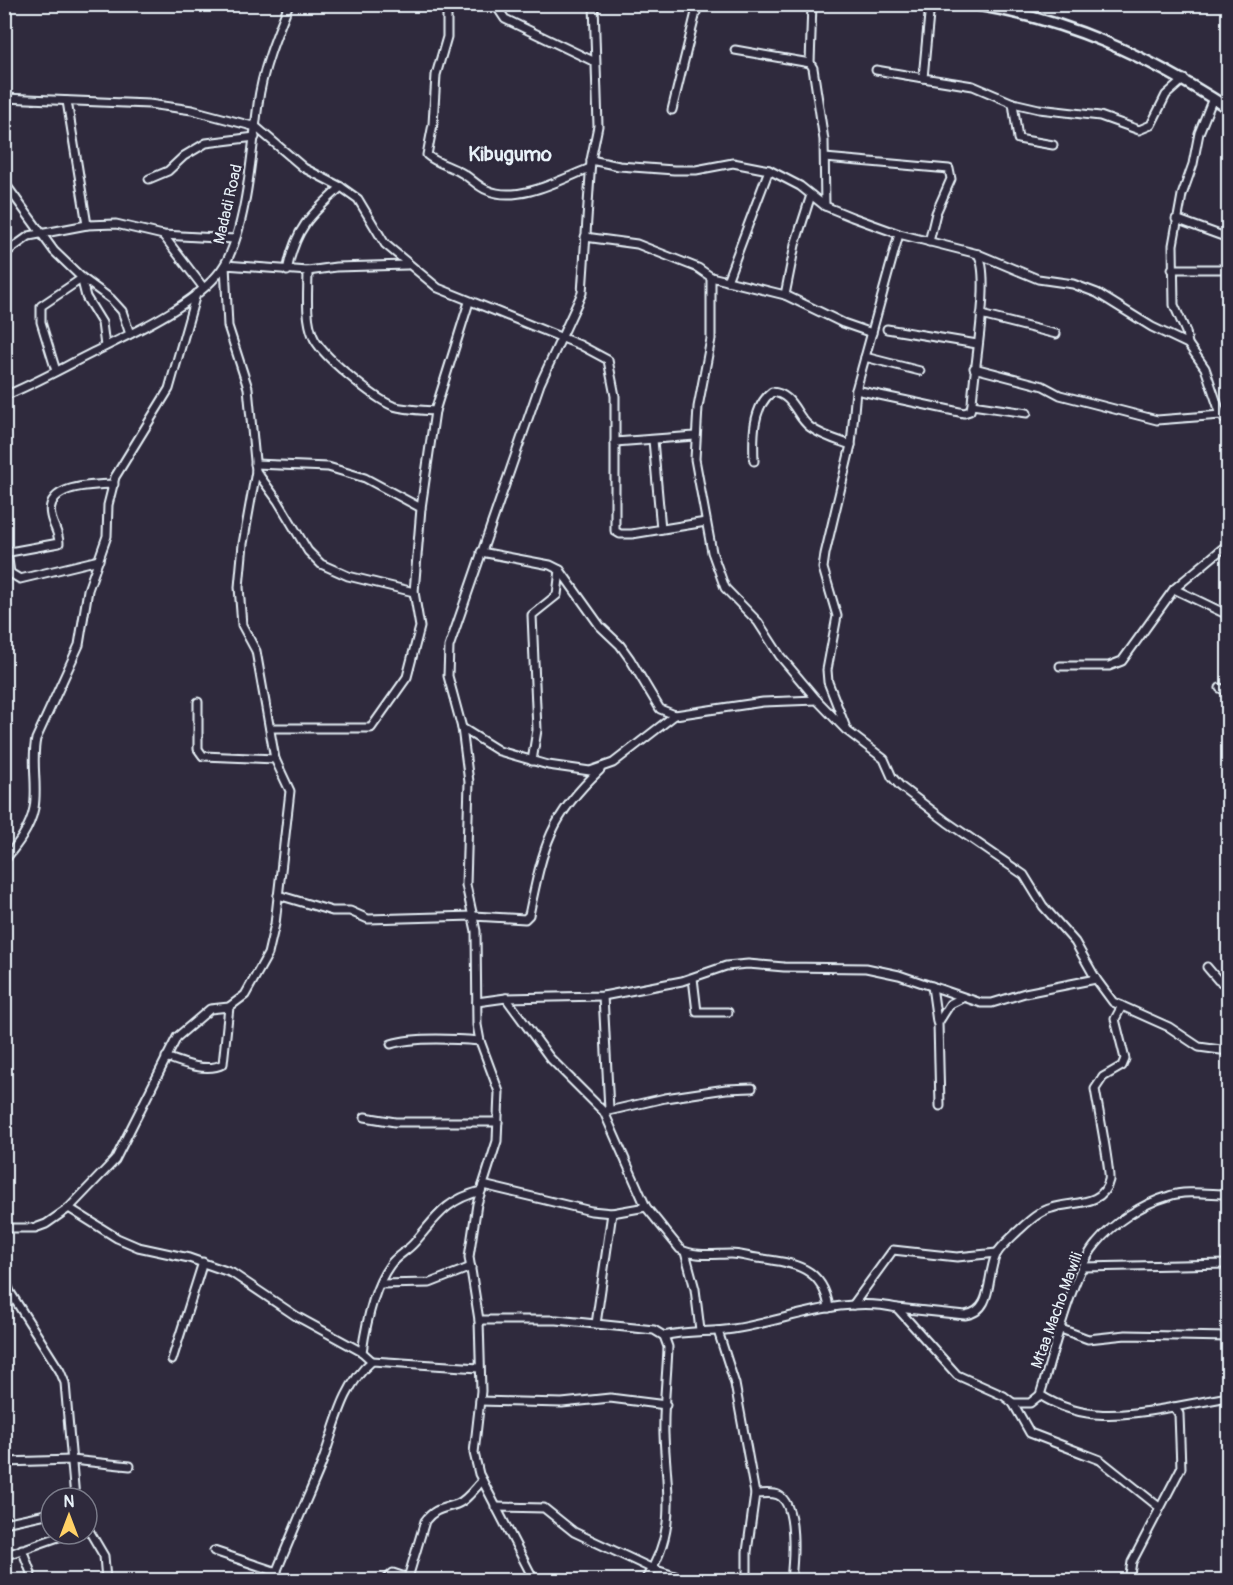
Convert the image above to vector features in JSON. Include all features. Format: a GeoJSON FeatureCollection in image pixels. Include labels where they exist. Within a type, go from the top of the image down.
{"type":"FeatureCollection","features":[{"type":"Feature","properties":{"kind":"main road"},"geometry":{"type":"LineString","coordinates":[[972,4],[1041,18],[1093,35],[1131,51],[1184,79],[1228,108]]}},
{"type":"Feature","properties":{"kind":"street","name":"Madadi Road"},"geometry":{"type":"LineString","coordinates":[[4,396],[155,322],[196,294],[225,265],[235,239],[255,137],[258,102],[289,4]]}},
{"type":"Feature","properties":{"kind":"street"},"geometry":{"type":"LineString","coordinates":[[447,4],[447,37],[436,75],[433,124],[427,155],[462,172],[488,190],[498,193],[524,192],[547,187],[590,168]]}},
{"type":"Feature","properties":{"kind":"street"},"geometry":{"type":"LineString","coordinates":[[495,4],[505,19],[595,62]]}},
{"type":"Feature","properties":{"kind":"street"},"geometry":{"type":"LineString","coordinates":[[534,1581],[482,1481],[473,1444],[480,1401],[479,1320],[469,1257],[482,1188],[497,1141],[500,1092],[480,1041],[476,931],[466,885],[469,782],[462,728],[448,676],[449,647],[540,384],[582,293],[590,168],[598,126],[594,4]]}},
{"type":"Feature","properties":{"kind":"street"},"geometry":{"type":"LineString","coordinates":[[672,110],[698,4]]}},
{"type":"Feature","properties":{"kind":"street"},"geometry":{"type":"LineString","coordinates":[[812,4],[810,63],[815,76],[825,158],[825,206]]}},
{"type":"Feature","properties":{"kind":"street"},"geometry":{"type":"LineString","coordinates":[[923,78],[930,4]]}},
{"type":"Feature","properties":{"kind":"street"},"geometry":{"type":"LineString","coordinates":[[735,50],[810,63]]}},
{"type":"Feature","properties":{"kind":"street"},"geometry":{"type":"LineString","coordinates":[[876,70],[973,86],[1013,103],[1039,109],[1100,116],[1139,130],[1151,125],[1166,95],[1184,79]]}},
{"type":"Feature","properties":{"kind":"street"},"geometry":{"type":"LineString","coordinates":[[4,98],[149,104],[192,110],[256,127],[304,168],[341,187],[363,205],[385,244],[407,265],[438,288],[561,337],[608,360],[615,396],[615,531],[632,534],[706,522]]}},
{"type":"Feature","properties":{"kind":"street"},"geometry":{"type":"LineString","coordinates":[[1214,98],[1199,133],[1193,164],[1176,219],[1172,269],[1174,306],[1186,332],[1188,344],[1205,368],[1221,416],[1228,423]]}},
{"type":"Feature","properties":{"kind":"street"},"geometry":{"type":"LineString","coordinates":[[67,101],[87,225]]}},
{"type":"Feature","properties":{"kind":"street"},"geometry":{"type":"LineString","coordinates":[[1013,103],[1018,139],[1053,145]]}},
{"type":"Feature","properties":{"kind":"street"},"geometry":{"type":"LineString","coordinates":[[149,179],[168,171],[184,156],[206,143],[255,137]]}},
{"type":"Feature","properties":{"kind":"street"},"geometry":{"type":"LineString","coordinates":[[825,158],[949,169],[951,179],[936,213],[929,242]]}},
{"type":"Feature","properties":{"kind":"street"},"geometry":{"type":"LineString","coordinates":[[591,160],[619,166],[674,170],[696,170],[733,163],[769,170],[800,186],[825,206],[899,234],[978,254],[1038,279],[1073,284],[1097,293],[1152,327],[1188,344]]}},
{"type":"Feature","properties":{"kind":"street"},"geometry":{"type":"LineString","coordinates":[[727,281],[769,170]]}},
{"type":"Feature","properties":{"kind":"street"},"geometry":{"type":"LineString","coordinates":[[4,182],[9,195],[54,251],[81,278],[111,299],[122,311],[130,334]]}},
{"type":"Feature","properties":{"kind":"street"},"geometry":{"type":"LineString","coordinates":[[287,271],[294,239],[341,187]]}},
{"type":"Feature","properties":{"kind":"street"},"geometry":{"type":"LineString","coordinates":[[784,295],[795,245],[811,195]]}},
{"type":"Feature","properties":{"kind":"street"},"geometry":{"type":"LineString","coordinates":[[1176,219],[1228,238]]}},
{"type":"Feature","properties":{"kind":"street"},"geometry":{"type":"LineString","coordinates":[[29,236],[33,222]]}},
{"type":"Feature","properties":{"kind":"street"},"geometry":{"type":"LineString","coordinates":[[4,254],[29,236],[87,225],[117,224],[163,235],[235,239]]}},
{"type":"Feature","properties":{"kind":"street"},"geometry":{"type":"LineString","coordinates":[[846,730],[828,682],[827,670],[837,616],[823,568],[850,445],[856,390],[899,234]]}},
{"type":"Feature","properties":{"kind":"street"},"geometry":{"type":"LineString","coordinates":[[163,235],[203,287]]}},
{"type":"Feature","properties":{"kind":"street"},"geometry":{"type":"LineString","coordinates":[[585,237],[637,244],[698,268],[711,277],[784,295],[843,323],[872,333]]}},
{"type":"Feature","properties":{"kind":"street"},"geometry":{"type":"LineString","coordinates":[[856,390],[964,413],[970,411],[985,277],[978,254]]}},
{"type":"Feature","properties":{"kind":"street"},"geometry":{"type":"LineString","coordinates":[[4,1228],[35,1228],[46,1224],[69,1208],[114,1160],[177,1037],[210,1009],[229,1007],[245,995],[268,954],[278,895],[290,791],[275,759],[256,651],[242,625],[239,587],[255,468],[248,388],[228,326],[225,265],[308,271],[336,267],[407,265]]}},
{"type":"Feature","properties":{"kind":"street"},"geometry":{"type":"LineString","coordinates":[[1172,269],[1222,269]]}},
{"type":"Feature","properties":{"kind":"street"},"geometry":{"type":"LineString","coordinates":[[308,271],[309,324],[313,339],[344,372],[379,399],[410,410],[435,411]]}},
{"type":"Feature","properties":{"kind":"street"},"geometry":{"type":"LineString","coordinates":[[711,277],[711,339],[695,436],[695,459],[718,575],[725,588],[758,622],[780,656],[817,700],[846,730],[878,752],[900,786],[946,822],[1024,874],[1043,906],[1075,942],[1096,979],[1113,1002],[1169,1028],[1199,1047],[1228,1051]]}},
{"type":"Feature","properties":{"kind":"street"},"geometry":{"type":"LineString","coordinates":[[81,278],[86,297],[102,323],[105,346]]}},
{"type":"Feature","properties":{"kind":"street"},"geometry":{"type":"LineString","coordinates":[[56,371],[41,322],[40,306],[81,278]]}},
{"type":"Feature","properties":{"kind":"street"},"geometry":{"type":"LineString","coordinates":[[4,861],[28,827],[34,808],[33,753],[36,739],[79,645],[88,590],[107,536],[108,505],[114,483],[169,389],[196,294]]}},
{"type":"Feature","properties":{"kind":"street"},"geometry":{"type":"LineString","coordinates":[[270,728],[371,728],[406,677],[420,627],[414,592],[421,508],[435,411],[469,302]]}},
{"type":"Feature","properties":{"kind":"street"},"geometry":{"type":"LineString","coordinates":[[981,315],[1056,334]]}},
{"type":"Feature","properties":{"kind":"street"},"geometry":{"type":"LineString","coordinates":[[887,329],[977,344]]}},
{"type":"Feature","properties":{"kind":"street"},"geometry":{"type":"LineString","coordinates":[[865,357],[920,371]]}},
{"type":"Feature","properties":{"kind":"street"},"geometry":{"type":"LineString","coordinates":[[974,368],[1043,386],[1060,395],[1157,420],[1221,416]]}},
{"type":"Feature","properties":{"kind":"street"},"geometry":{"type":"LineString","coordinates":[[754,461],[754,432],[758,415],[765,398],[772,392],[780,393],[789,399],[801,418],[813,430],[850,445]]}},
{"type":"Feature","properties":{"kind":"street"},"geometry":{"type":"LineString","coordinates":[[972,405],[1027,413]]}},
{"type":"Feature","properties":{"kind":"street"},"geometry":{"type":"LineString","coordinates":[[615,442],[695,436]]}},
{"type":"Feature","properties":{"kind":"street"},"geometry":{"type":"LineString","coordinates":[[653,440],[661,529]]}},
{"type":"Feature","properties":{"kind":"street"},"geometry":{"type":"LineString","coordinates":[[255,468],[328,467],[365,478],[413,501],[421,508]]}},
{"type":"Feature","properties":{"kind":"street"},"geometry":{"type":"LineString","coordinates":[[255,468],[308,551],[321,564],[348,576],[414,592]]}},
{"type":"Feature","properties":{"kind":"street"},"geometry":{"type":"LineString","coordinates":[[99,560],[20,579],[10,573],[6,552],[59,543],[59,534],[51,515],[53,501],[64,491],[87,485],[114,483]]}},
{"type":"Feature","properties":{"kind":"street"},"geometry":{"type":"LineString","coordinates":[[1060,666],[1109,666],[1122,661],[1174,589],[1228,544]]}},
{"type":"Feature","properties":{"kind":"street"},"geometry":{"type":"LineString","coordinates":[[481,552],[550,565],[560,570],[600,626],[620,645],[660,709],[675,715],[763,702],[817,700]]}},
{"type":"Feature","properties":{"kind":"street"},"geometry":{"type":"LineString","coordinates":[[532,761],[537,730],[532,615],[557,595],[560,570]]}},
{"type":"Feature","properties":{"kind":"street"},"geometry":{"type":"LineString","coordinates":[[1174,589],[1228,615]]}},
{"type":"Feature","properties":{"kind":"street"},"geometry":{"type":"LineString","coordinates":[[1220,688],[1228,692]]}},
{"type":"Feature","properties":{"kind":"street"},"geometry":{"type":"LineString","coordinates":[[198,702],[198,749],[203,756],[275,759]]}},
{"type":"Feature","properties":{"kind":"street"},"geometry":{"type":"LineString","coordinates":[[278,895],[332,911],[350,911],[368,920],[473,916],[525,920],[529,915],[544,844],[551,828],[570,800],[600,770],[639,744],[675,715]]}},
{"type":"Feature","properties":{"kind":"street"},"geometry":{"type":"LineString","coordinates":[[462,728],[500,751],[532,761],[582,771],[600,770]]}},
{"type":"Feature","properties":{"kind":"street"},"geometry":{"type":"LineString","coordinates":[[477,1002],[507,998],[603,996],[693,978],[726,966],[748,964],[866,968],[899,975],[963,998],[992,1003],[1025,993],[1096,979]]}},
{"type":"Feature","properties":{"kind":"street"},"geometry":{"type":"LineString","coordinates":[[1207,967],[1218,980],[1228,986]]}},
{"type":"Feature","properties":{"kind":"street"},"geometry":{"type":"LineString","coordinates":[[693,978],[697,1012],[728,1012]]}},
{"type":"Feature","properties":{"kind":"street"},"geometry":{"type":"LineString","coordinates":[[932,986],[938,1023],[939,1106]]}},
{"type":"Feature","properties":{"kind":"street"},"geometry":{"type":"LineString","coordinates":[[603,996],[607,1111],[646,1207],[680,1249],[685,1252],[744,1255],[789,1262],[818,1280],[827,1295],[829,1308]]}},
{"type":"Feature","properties":{"kind":"street"},"geometry":{"type":"LineString","coordinates":[[507,998],[550,1058],[607,1111]]}},
{"type":"Feature","properties":{"kind":"street"},"geometry":{"type":"LineString","coordinates":[[938,1023],[950,1004],[963,998]]}},
{"type":"Feature","properties":{"kind":"street"},"geometry":{"type":"LineString","coordinates":[[664,1336],[700,1330],[718,1331],[853,1305],[883,1305],[965,1315],[975,1314],[983,1306],[990,1270],[997,1252],[1016,1233],[1050,1208],[1086,1202],[1103,1194],[1110,1178],[1095,1089],[1103,1077],[1122,1066],[1125,1059],[1115,1019],[1122,1006]]}},
{"type":"Feature","properties":{"kind":"street"},"geometry":{"type":"LineString","coordinates":[[166,1057],[188,1066],[218,1067],[223,1064],[229,1007]]}},
{"type":"Feature","properties":{"kind":"street"},"geometry":{"type":"LineString","coordinates":[[391,1044],[407,1039],[422,1042],[451,1039],[480,1041]]}},
{"type":"Feature","properties":{"kind":"street"},"geometry":{"type":"LineString","coordinates":[[607,1111],[726,1089],[752,1088]]}},
{"type":"Feature","properties":{"kind":"street"},"geometry":{"type":"LineString","coordinates":[[365,1118],[396,1122],[498,1122]]}},
{"type":"Feature","properties":{"kind":"street"},"geometry":{"type":"LineString","coordinates":[[362,1352],[366,1329],[380,1284],[392,1263],[413,1244],[444,1208],[482,1188],[591,1211],[612,1213],[646,1207]]}},
{"type":"Feature","properties":{"kind":"street","name":"Mtaa Macho Mawili"},"geometry":{"type":"LineString","coordinates":[[1013,1403],[1030,1403],[1040,1395],[1083,1268],[1095,1245],[1134,1212],[1170,1195],[1228,1194]]}},
{"type":"Feature","properties":{"kind":"street"},"geometry":{"type":"LineString","coordinates":[[69,1208],[117,1238],[138,1247],[203,1262],[232,1273],[296,1316],[362,1352],[372,1361],[479,1368]]}},
{"type":"Feature","properties":{"kind":"street"},"geometry":{"type":"LineString","coordinates":[[596,1324],[612,1213]]}},
{"type":"Feature","properties":{"kind":"street"},"geometry":{"type":"LineString","coordinates":[[853,1305],[893,1250],[957,1257],[997,1252]]}},
{"type":"Feature","properties":{"kind":"street"},"geometry":{"type":"LineString","coordinates":[[685,1252],[693,1279],[700,1330]]}},
{"type":"Feature","properties":{"kind":"street"},"geometry":{"type":"LineString","coordinates":[[172,1360],[203,1262]]}},
{"type":"Feature","properties":{"kind":"street"},"geometry":{"type":"LineString","coordinates":[[1083,1268],[1228,1264]]}},
{"type":"Feature","properties":{"kind":"street"},"geometry":{"type":"LineString","coordinates":[[380,1284],[430,1283],[471,1267]]}},
{"type":"Feature","properties":{"kind":"street"},"geometry":{"type":"LineString","coordinates":[[4,1276],[10,1292],[60,1371],[65,1383],[74,1486]]}},
{"type":"Feature","properties":{"kind":"street"},"geometry":{"type":"LineString","coordinates":[[897,1308],[957,1375],[1004,1396],[1013,1403],[1030,1433],[1100,1461],[1159,1507]]}},
{"type":"Feature","properties":{"kind":"street"},"geometry":{"type":"LineString","coordinates":[[479,1320],[537,1319],[596,1324],[654,1330],[664,1336],[668,1347],[664,1433],[668,1471],[668,1529],[653,1569],[645,1581]]}},
{"type":"Feature","properties":{"kind":"street"},"geometry":{"type":"LineString","coordinates":[[1061,1329],[1088,1339],[1126,1335],[1228,1337]]}},
{"type":"Feature","properties":{"kind":"street"},"geometry":{"type":"LineString","coordinates":[[718,1331],[735,1384],[743,1440],[755,1494],[747,1581]]}},
{"type":"Feature","properties":{"kind":"street"},"geometry":{"type":"LineString","coordinates":[[273,1581],[300,1510],[321,1466],[340,1409],[363,1369],[372,1361]]}},
{"type":"Feature","properties":{"kind":"street"},"geometry":{"type":"LineString","coordinates":[[1040,1395],[1059,1407],[1100,1414],[1134,1414],[1228,1397]]}},
{"type":"Feature","properties":{"kind":"street"},"geometry":{"type":"LineString","coordinates":[[480,1401],[562,1403],[610,1398],[666,1405]]}},
{"type":"Feature","properties":{"kind":"street"},"geometry":{"type":"LineString","coordinates":[[1129,1581],[1132,1562],[1159,1507],[1175,1485],[1181,1468],[1179,1414],[1174,1407]]}},
{"type":"Feature","properties":{"kind":"street"},"geometry":{"type":"LineString","coordinates":[[4,1462],[72,1461],[130,1466]]}},
{"type":"Feature","properties":{"kind":"street"},"geometry":{"type":"LineString","coordinates":[[386,1581],[393,1573],[408,1578],[424,1521],[430,1514],[437,1508],[459,1503],[482,1481]]}},
{"type":"Feature","properties":{"kind":"street"},"geometry":{"type":"LineString","coordinates":[[755,1494],[779,1495],[785,1500],[791,1525],[793,1558],[791,1581]]}},
{"type":"Feature","properties":{"kind":"street"},"geometry":{"type":"LineString","coordinates":[[495,1507],[544,1508],[574,1532],[653,1569],[687,1581]]}},
{"type":"Feature","properties":{"kind":"street"},"geometry":{"type":"LineString","coordinates":[[4,1523],[39,1516]]}},
{"type":"Feature","properties":{"kind":"street"},"geometry":{"type":"LineString","coordinates":[[4,1556],[39,1543]]}},
{"type":"Feature","properties":{"kind":"street"},"geometry":{"type":"LineString","coordinates":[[98,1546],[104,1556],[106,1581]]}},
{"type":"Feature","properties":{"kind":"street"},"geometry":{"type":"LineString","coordinates":[[22,1549],[31,1573]]}},
{"type":"Feature","properties":{"kind":"street"},"geometry":{"type":"LineString","coordinates":[[214,1551],[277,1572]]}},
{"type":"Feature","properties":{"kind":"district","name":"Kibugumo"},"geometry":{"type":"Point","coordinates":[510,154]}}]}
